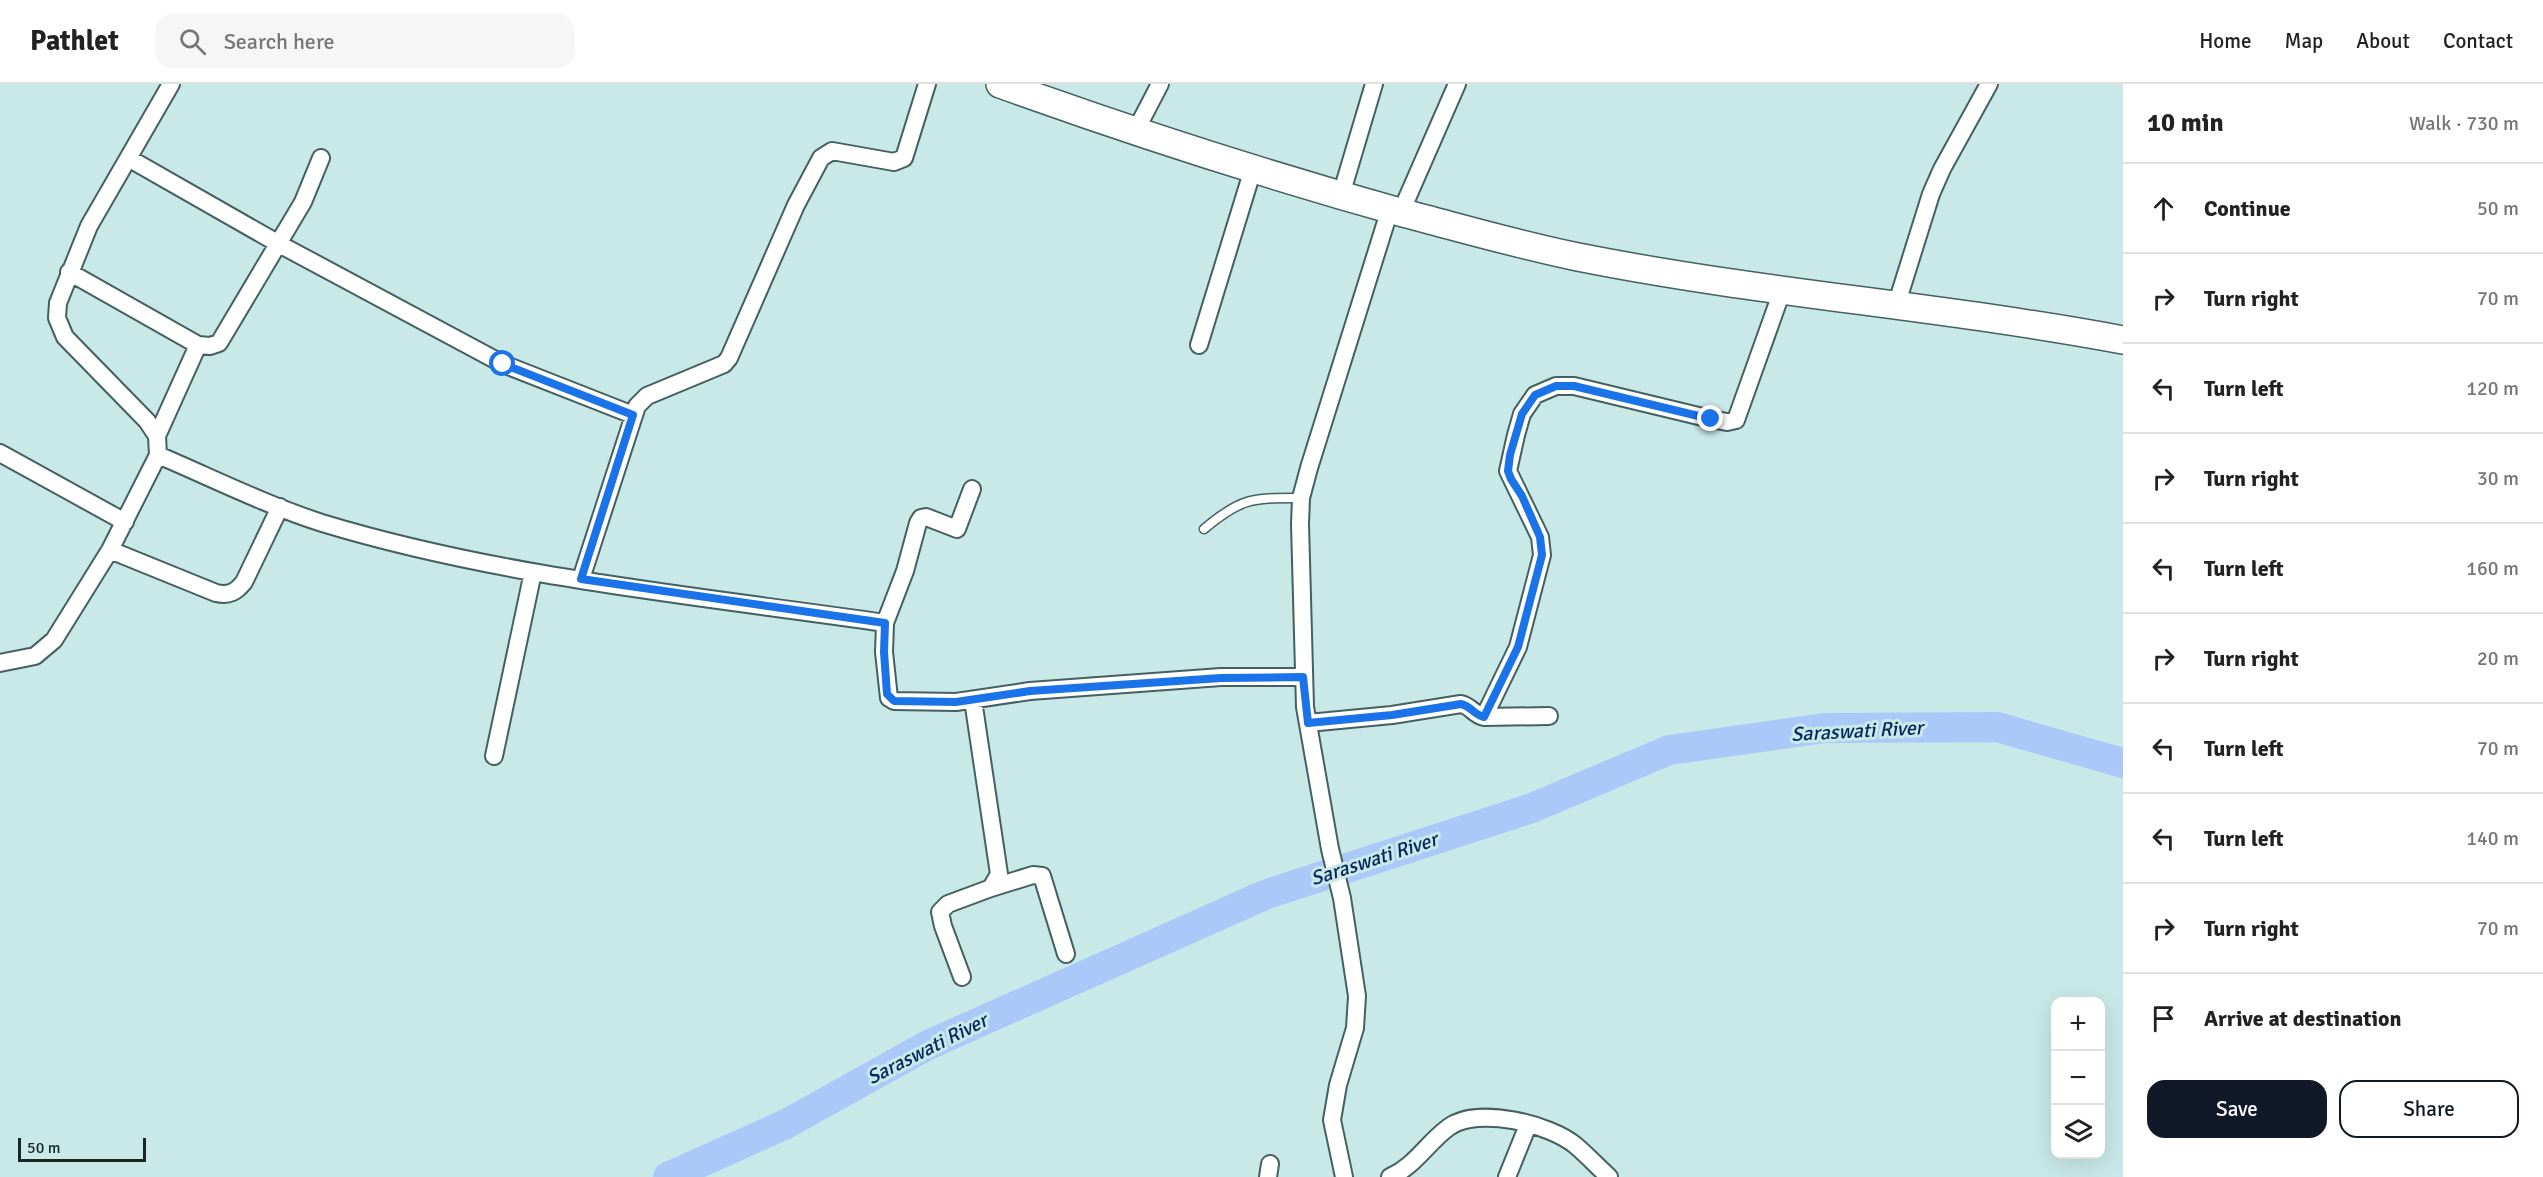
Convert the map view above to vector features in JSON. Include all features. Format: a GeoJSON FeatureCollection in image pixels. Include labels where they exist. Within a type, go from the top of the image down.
{"type":"FeatureCollection","features":[{"type":"Feature","properties":{"kind":"main road"},"geometry":{"type":"LineString","coordinates":[[1000,84],[1135,132],[1253,170],[1498,238],[1575,256],[1782,291],[2123,340]]}},
{"type":"Feature","properties":{"kind":"street"},"geometry":{"type":"LineString","coordinates":[[157,436],[147,421],[65,337],[57,318],[58,303],[89,226],[130,159],[171,84]]}},
{"type":"Feature","properties":{"kind":"street"},"geometry":{"type":"LineString","coordinates":[[581,579],[633,415],[638,406],[647,396],[724,364],[729,358],[796,205],[820,158],[832,151],[894,162],[904,158],[927,84]]}},
{"type":"Feature","properties":{"kind":"street"},"geometry":{"type":"LineString","coordinates":[[1135,132],[1160,84]]}},
{"type":"Feature","properties":{"kind":"street"},"geometry":{"type":"LineString","coordinates":[[1341,195],[1374,84]]}},
{"type":"Feature","properties":{"kind":"street"},"geometry":{"type":"LineString","coordinates":[[1344,1177],[1332,1120],[1338,1085],[1358,1016],[1342,898],[1330,849],[1308,723],[1303,677],[1301,498],[1395,210],[1457,84]]}},
{"type":"Feature","properties":{"kind":"street"},"geometry":{"type":"LineString","coordinates":[[1896,306],[1931,194],[1942,169],[1989,84]]}},
{"type":"Feature","properties":{"kind":"street"},"geometry":{"type":"LineString","coordinates":[[69,272],[198,345],[210,346],[219,343],[308,192],[321,158]]}},
{"type":"Feature","properties":{"kind":"street"},"geometry":{"type":"LineString","coordinates":[[130,159],[279,244],[503,364],[633,415]]}},
{"type":"Feature","properties":{"kind":"street"},"geometry":{"type":"LineString","coordinates":[[1199,345],[1253,170]]}},
{"type":"Feature","properties":{"kind":"street"},"geometry":{"type":"LineString","coordinates":[[1484,717],[1518,647],[1542,555],[1540,537],[1508,471],[1522,414],[1530,401],[1545,390],[1556,386],[1574,386],[1711,419],[1727,422],[1736,420],[1782,291]]}},
{"type":"Feature","properties":{"kind":"street"},"geometry":{"type":"LineString","coordinates":[[0,663],[35,656],[54,640],[110,550],[158,455],[157,436],[198,345]]}},
{"type":"Feature","properties":{"kind":"street"},"geometry":{"type":"LineString","coordinates":[[0,453],[125,522]]}},
{"type":"Feature","properties":{"kind":"street"},"geometry":{"type":"LineString","coordinates":[[158,455],[280,507],[323,523],[391,542],[533,572],[885,623]]}},
{"type":"Feature","properties":{"kind":"street"},"geometry":{"type":"LineString","coordinates":[[972,489],[957,529],[926,517],[921,518],[918,523],[905,571],[885,623],[884,652],[889,698],[894,701],[943,703],[1030,691],[1221,678],[1303,677]]}},
{"type":"Feature","properties":{"kind":"street"},"geometry":{"type":"LineString","coordinates":[[110,550],[216,593],[230,593],[238,590],[244,582],[280,507]]}},
{"type":"Feature","properties":{"kind":"street"},"geometry":{"type":"LineString","coordinates":[[494,756],[533,572]]}},
{"type":"Feature","properties":{"kind":"street"},"geometry":{"type":"LineString","coordinates":[[973,700],[998,860],[999,874],[991,888]]}},
{"type":"Feature","properties":{"kind":"street"},"geometry":{"type":"LineString","coordinates":[[1308,723],[1392,715],[1461,704],[1466,705],[1475,714],[1484,717],[1550,716]]}},
{"type":"Feature","properties":{"kind":"street"},"geometry":{"type":"LineString","coordinates":[[962,977],[940,912],[948,904],[1036,874],[1042,876],[1066,954]]}},
{"type":"Feature","properties":{"kind":"street"},"geometry":{"type":"LineString","coordinates":[[1390,1177],[1409,1167],[1445,1131],[1462,1120],[1483,1117],[1499,1118],[1552,1133],[1575,1145],[1609,1177]]}},
{"type":"Feature","properties":{"kind":"street"},"geometry":{"type":"LineString","coordinates":[[1507,1177],[1528,1125]]}},
{"type":"Feature","properties":{"kind":"lane"},"geometry":{"type":"LineString","coordinates":[[1204,529],[1227,510],[1245,501],[1259,498],[1301,498]]}},
{"type":"Feature","properties":{"kind":"waterway","name":"Saraswati River"},"geometry":{"type":"LineString","coordinates":[[668,1177],[786,1124],[928,1045],[1267,894],[1532,808],[1669,750],[1825,728],[1997,727],[2123,763]]}},
{"type":"Feature","properties":{"kind":"route"},"geometry":{"type":"LineString","coordinates":[[503,364],[633,415],[581,579],[885,623],[884,652],[887,694],[894,701],[943,703],[1030,691],[1221,678],[1303,677],[1308,723],[1392,715],[1461,704],[1469,707],[1475,714],[1484,717],[1518,647],[1542,555],[1540,537],[1508,471],[1510,455],[1522,414],[1535,395],[1556,386],[1574,386],[1711,419]]}}]}
